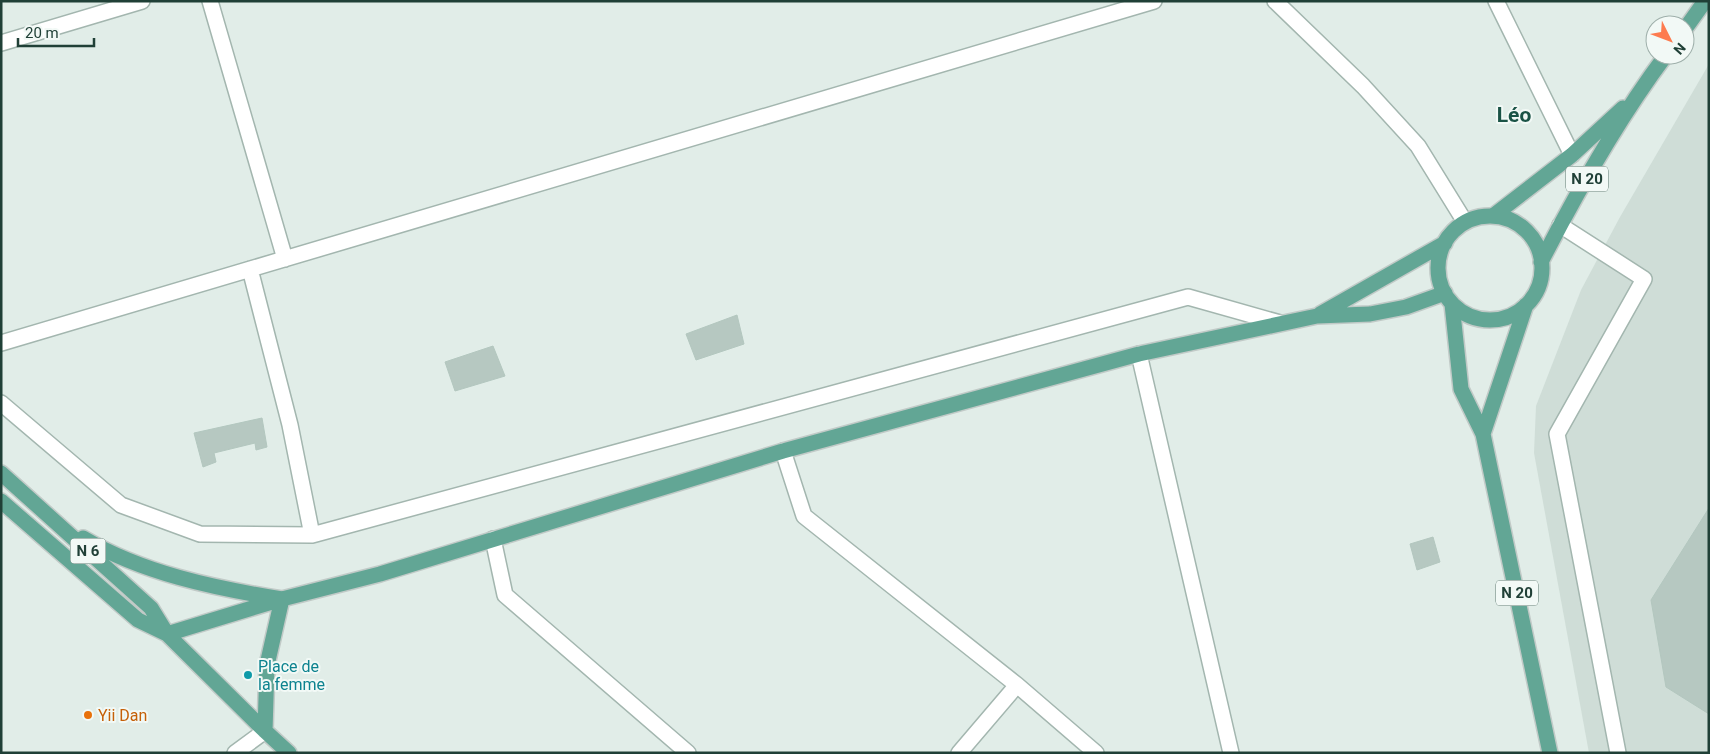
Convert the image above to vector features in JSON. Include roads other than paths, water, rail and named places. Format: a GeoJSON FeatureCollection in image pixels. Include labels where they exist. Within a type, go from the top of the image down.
{"type":"FeatureCollection","features":[{"type":"Feature","properties":{"kind":"main road"},"geometry":{"type":"LineString","coordinates":[[1695,15],[1705,1]]}},
{"type":"Feature","properties":{"kind":"main road","name":"N 20"},"geometry":{"type":"LineString","coordinates":[[1541,262],[1560,225],[1635,96],[1658,65]]}},
{"type":"Feature","properties":{"kind":"main road","name":"N 20"},"geometry":{"type":"LineString","coordinates":[[1493,216],[1572,155],[1635,96]]}},
{"type":"Feature","properties":{"kind":"main road","name":"N 20"},"geometry":{"type":"LineString","coordinates":[[1493,216],[1507,219],[1520,226],[1530,236],[1538,248],[1541,262],[1541,277],[1536,292],[1526,305],[1515,313],[1489,320],[1463,313],[1449,299],[1440,281],[1438,268],[1440,255],[1445,243],[1454,231],[1466,222],[1493,216]]}},
{"type":"Feature","properties":{"kind":"main road"},"geometry":{"type":"LineString","coordinates":[[1317,316],[1445,243]]}},
{"type":"Feature","properties":{"kind":"main road","name":"N 20"},"geometry":{"type":"LineString","coordinates":[[1449,299],[1461,389],[1483,434],[1550,753]]}},
{"type":"Feature","properties":{"kind":"main road"},"geometry":{"type":"LineString","coordinates":[[167,634],[282,598],[380,574],[783,451],[1139,354],[1317,316],[1370,314],[1449,299]]}},
{"type":"Feature","properties":{"kind":"main road","name":"N 20"},"geometry":{"type":"LineString","coordinates":[[1483,434],[1526,305]]}},
{"type":"Feature","properties":{"kind":"main road","name":"N 6"},"geometry":{"type":"LineString","coordinates":[[1,473],[151,608],[167,634],[289,753]]}},
{"type":"Feature","properties":{"kind":"main road","name":"N 6"},"geometry":{"type":"LineString","coordinates":[[1,501],[138,620],[167,634]]}},
{"type":"Feature","properties":{"kind":"main road"},"geometry":{"type":"LineString","coordinates":[[56,522],[104,550],[143,567],[242,592],[282,598]]}},
{"type":"Feature","properties":{"kind":"main road"},"geometry":{"type":"LineString","coordinates":[[265,731],[267,665],[282,598]]}},
{"type":"Feature","properties":{"kind":"street"},"geometry":{"type":"LineString","coordinates":[[1,43],[142,1]]}},
{"type":"Feature","properties":{"kind":"street"},"geometry":{"type":"LineString","coordinates":[[210,1],[285,258]]}},
{"type":"Feature","properties":{"kind":"street"},"geometry":{"type":"LineString","coordinates":[[1,343],[1154,1]]}},
{"type":"Feature","properties":{"kind":"street"},"geometry":{"type":"LineString","coordinates":[[1275,1],[1363,86],[1418,146],[1466,222]]}},
{"type":"Feature","properties":{"kind":"street"},"geometry":{"type":"LineString","coordinates":[[1496,1],[1572,155]]}},
{"type":"Feature","properties":{"kind":"street"},"geometry":{"type":"LineString","coordinates":[[1560,225],[1644,279],[1558,434],[1618,753]]}},
{"type":"Feature","properties":{"kind":"street"},"geometry":{"type":"LineString","coordinates":[[250,269],[290,425],[312,534]]}},
{"type":"Feature","properties":{"kind":"street"},"geometry":{"type":"LineString","coordinates":[[1,403],[121,505],[200,534],[312,534],[1188,297],[1280,323]]}},
{"type":"Feature","properties":{"kind":"street"},"geometry":{"type":"LineString","coordinates":[[1139,354],[1231,753]]}},
{"type":"Feature","properties":{"kind":"street"},"geometry":{"type":"LineString","coordinates":[[783,451],[804,516],[1017,685],[1096,753]]}},
{"type":"Feature","properties":{"kind":"street"},"geometry":{"type":"LineString","coordinates":[[493,539],[505,595],[688,753]]}},
{"type":"Feature","properties":{"kind":"street"},"geometry":{"type":"LineString","coordinates":[[959,753],[1017,685]]}},
{"type":"Feature","properties":{"kind":"street"},"geometry":{"type":"LineString","coordinates":[[235,753],[265,731]]}},
{"type":"Feature","properties":{"kind":"place","name":"Place de la femme"},"geometry":{"type":"Point","coordinates":[248,675]}},
{"type":"Feature","properties":{"kind":"place","name":"Yii Dan"},"geometry":{"type":"Point","coordinates":[88,715]}},
{"type":"Feature","properties":{"kind":"district","name":"Léo"},"geometry":{"type":"Point","coordinates":[1514,115]}}]}
